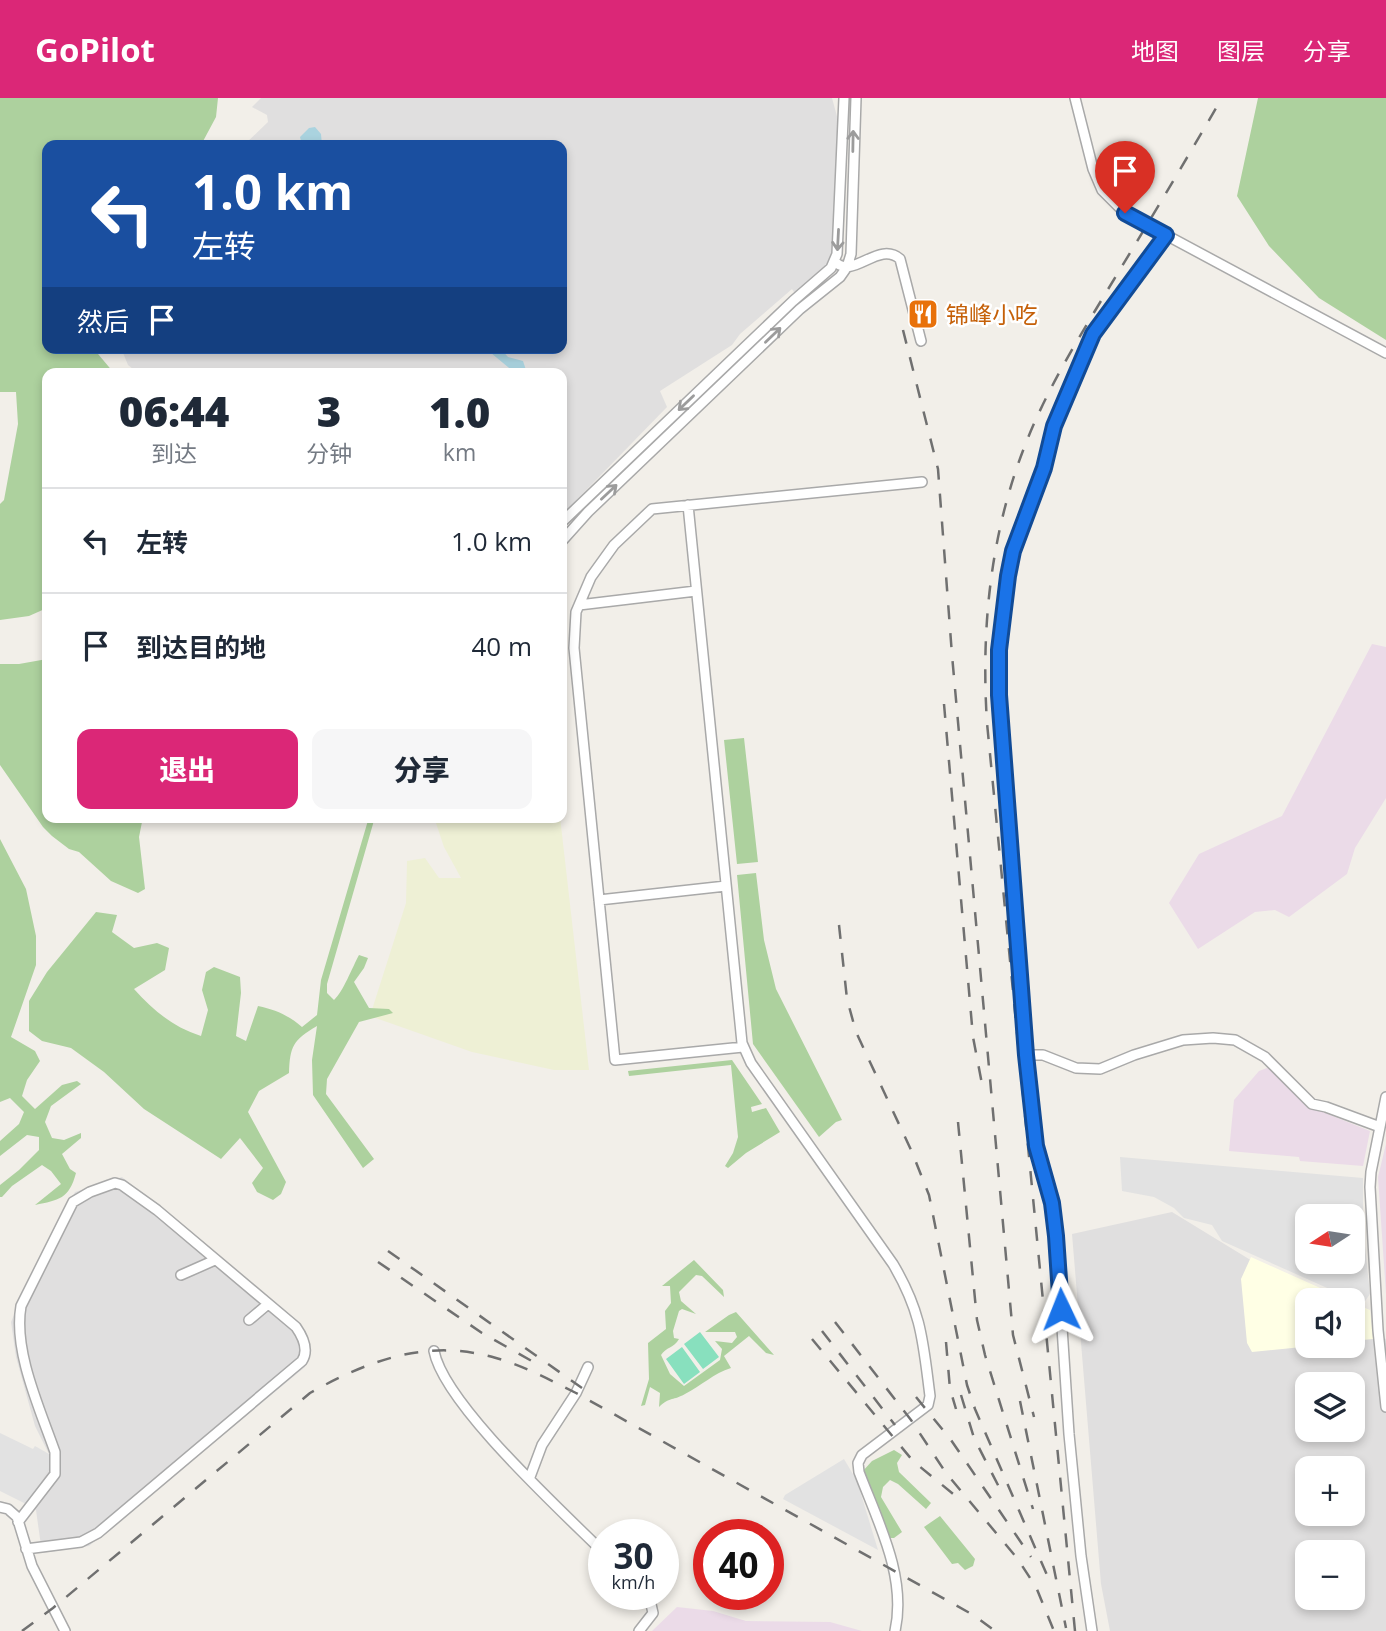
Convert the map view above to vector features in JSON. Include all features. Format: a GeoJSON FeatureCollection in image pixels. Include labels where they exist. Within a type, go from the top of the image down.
{"type":"FeatureCollection","features":[{"type":"Feature","properties":{"kind":"street"},"geometry":{"type":"LineString","coordinates":[[567,517],[831,268],[837,254],[844,98]]}},
{"type":"Feature","properties":{"kind":"street"},"geometry":{"type":"LineString","coordinates":[[851,266],[856,98]]}},
{"type":"Feature","properties":{"kind":"street"},"geometry":{"type":"LineString","coordinates":[[1075,98],[1093,169],[1102,190],[1125,213],[1386,353]]}},
{"type":"Feature","properties":{"kind":"street"},"geometry":{"type":"LineString","coordinates":[[1092,1631],[1087,1609],[1069,1434],[1056,1236],[1052,1203],[1036,1146],[1026,1055],[999,695],[999,650],[1013,551],[1044,468],[1054,426],[1093,334],[1166,235]]}},
{"type":"Feature","properties":{"kind":"street"},"geometry":{"type":"LineString","coordinates":[[567,535],[588,512],[800,309],[851,266],[882,253],[891,253],[900,258],[921,341]]}},
{"type":"Feature","properties":{"kind":"street"},"geometry":{"type":"LineString","coordinates":[[834,261],[838,266],[851,266]]}},
{"type":"Feature","properties":{"kind":"street"},"geometry":{"type":"LineString","coordinates":[[743,1047],[615,1060],[574,648],[573,631],[579,605],[590,577],[602,560],[652,509],[922,482]]}},
{"type":"Feature","properties":{"kind":"street"},"geometry":{"type":"LineString","coordinates":[[688,505],[743,1047],[751,1063],[893,1264],[906,1286],[922,1329],[930,1396],[928,1405],[862,1455],[858,1463],[896,1580],[899,1599],[895,1631]]}},
{"type":"Feature","properties":{"kind":"street"},"geometry":{"type":"LineString","coordinates":[[579,605],[696,591]]}},
{"type":"Feature","properties":{"kind":"street"},"geometry":{"type":"LineString","coordinates":[[599,900],[726,886]]}},
{"type":"Feature","properties":{"kind":"street"},"geometry":{"type":"LineString","coordinates":[[1026,1055],[1043,1055],[1076,1068],[1100,1069],[1183,1040],[1235,1040],[1265,1057],[1312,1104],[1380,1127]]}},
{"type":"Feature","properties":{"kind":"street"},"geometry":{"type":"LineString","coordinates":[[1386,1097],[1370,1187],[1378,1330],[1386,1407]]}},
{"type":"Feature","properties":{"kind":"street"},"geometry":{"type":"LineString","coordinates":[[18,1522],[55,1474],[56,1462],[24,1360],[19,1317],[21,1306],[74,1202],[106,1185],[122,1185],[157,1210],[296,1327],[302,1335],[305,1356],[98,1533],[80,1542],[26,1549]]}},
{"type":"Feature","properties":{"kind":"street"},"geometry":{"type":"LineString","coordinates":[[181,1275],[215,1260]]}},
{"type":"Feature","properties":{"kind":"street"},"geometry":{"type":"LineString","coordinates":[[249,1320],[268,1304]]}},
{"type":"Feature","properties":{"kind":"street"},"geometry":{"type":"LineString","coordinates":[[435,1351],[437,1364],[470,1412],[588,1537]]}},
{"type":"Feature","properties":{"kind":"street"},"geometry":{"type":"LineString","coordinates":[[530,1477],[542,1445],[576,1393],[587,1367]]}},
{"type":"Feature","properties":{"kind":"street"},"geometry":{"type":"LineString","coordinates":[[0,1507],[14,1513],[44,1592],[65,1631]]}},
{"type":"Feature","properties":{"kind":"street"},"geometry":{"type":"LineString","coordinates":[[639,1631],[653,1613],[652,1610]]}},
{"type":"Feature","properties":{"kind":"shaded area"},"geometry":{"type":"Polygon","coordinates":[[[261,98],[832,98],[838,120],[832,260],[796,295],[792,289],[740,334],[732,345],[660,391],[667,407],[567,510],[567,368],[132,368],[128,365],[123,354],[567,354],[567,140],[249,140],[268,122],[267,115],[252,107],[261,98]]]}},
{"type":"Feature","properties":{"kind":"shaded area"},"geometry":{"type":"Polygon","coordinates":[[[1372,644],[1386,647],[1386,798],[1355,848],[1347,874],[1289,917],[1275,910],[1255,912],[1198,949],[1169,903],[1199,854],[1282,816],[1372,644]]]}},
{"type":"Feature","properties":{"kind":"shaded area"},"geometry":{"type":"Polygon","coordinates":[[[436,823],[561,823],[589,1070],[554,1070],[472,1052],[370,1016],[406,903],[407,861],[425,858],[439,878],[461,878],[444,847],[436,823]]]}},
{"type":"Feature","properties":{"kind":"shaded area"},"geometry":{"type":"Polygon","coordinates":[[[1267,1068],[1313,1108],[1370,1131],[1363,1166],[1229,1151],[1234,1100],[1259,1071],[1267,1068]]]}},
{"type":"Feature","properties":{"kind":"shaded area"},"geometry":{"type":"Polygon","coordinates":[[[1386,1144],[1386,1294],[1378,1177],[1386,1144]]]}},
{"type":"Feature","properties":{"kind":"shaded area"},"geometry":{"type":"Polygon","coordinates":[[[1120,1157],[1363,1178],[1363,1204],[1295,1204],[1295,1274],[1222,1241],[1212,1225],[1184,1218],[1174,1208],[1154,1197],[1122,1191],[1120,1157]]]}},
{"type":"Feature","properties":{"kind":"shaded area"},"geometry":{"type":"Polygon","coordinates":[[[122,1177],[298,1321],[308,1336],[309,1356],[305,1367],[89,1546],[42,1553],[36,1510],[28,1505],[49,1454],[35,1426],[16,1357],[11,1322],[29,1279],[75,1192],[122,1177]]]}},
{"type":"Feature","properties":{"kind":"shaded area"},"geometry":{"type":"Polygon","coordinates":[[[1172,1212],[1296,1288],[1295,1358],[1365,1358],[1365,1329],[1386,1339],[1386,1631],[1110,1631],[1101,1584],[1072,1234],[1172,1212]]]}},
{"type":"Feature","properties":{"kind":"shaded area"},"geometry":{"type":"Polygon","coordinates":[[[1365,1246],[1370,1294],[1365,1301],[1365,1288],[1327,1288],[1296,1274],[1365,1274],[1365,1246]]]}},
{"type":"Feature","properties":{"kind":"shaded area"},"geometry":{"type":"Polygon","coordinates":[[[1251,1257],[1320,1288],[1295,1288],[1295,1348],[1252,1352],[1247,1343],[1241,1279],[1251,1257]]]}},
{"type":"Feature","properties":{"kind":"shaded area"},"geometry":{"type":"Polygon","coordinates":[[[1365,1308],[1370,1310],[1373,1339],[1365,1340],[1365,1308]]]}},
{"type":"Feature","properties":{"kind":"shaded area"},"geometry":{"type":"Polygon","coordinates":[[[0,1433],[49,1454],[49,1468],[28,1505],[0,1491],[0,1433]]]}},
{"type":"Feature","properties":{"kind":"shaded area"},"geometry":{"type":"Polygon","coordinates":[[[844,1459],[857,1481],[878,1550],[783,1499],[785,1495],[844,1459]]]}},
{"type":"Feature","properties":{"kind":"shaded area"},"geometry":{"type":"Polygon","coordinates":[[[679,1607],[713,1611],[746,1621],[830,1622],[862,1631],[652,1631],[679,1607]]]}},
{"type":"Feature","properties":{"kind":"green space"},"geometry":{"type":"Polygon","coordinates":[[[0,98],[218,98],[216,117],[204,140],[42,140],[42,354],[98,354],[110,368],[42,368],[42,610],[29,616],[0,620],[0,504],[4,500],[18,424],[16,392],[0,392],[0,98]]]}},
{"type":"Feature","properties":{"kind":"green space"},"geometry":{"type":"Polygon","coordinates":[[[1258,98],[1386,98],[1386,340],[1319,298],[1269,246],[1237,196],[1258,98]]]}},
{"type":"Feature","properties":{"kind":"green space"},"geometry":{"type":"Polygon","coordinates":[[[42,660],[42,823],[142,823],[139,837],[145,889],[138,893],[111,881],[79,852],[69,849],[52,836],[43,827],[0,765],[0,664],[42,660]]]}},
{"type":"Feature","properties":{"kind":"green space"},"geometry":{"type":"Polygon","coordinates":[[[744,738],[758,862],[737,864],[724,740],[744,738]]]}},
{"type":"Feature","properties":{"kind":"green space"},"geometry":{"type":"Polygon","coordinates":[[[367,823],[373,823],[327,984],[327,993],[334,1000],[359,955],[368,958],[354,982],[369,1008],[389,1009],[393,1013],[359,1022],[327,1079],[326,1094],[374,1159],[363,1168],[313,1095],[312,1060],[317,1026],[294,1045],[289,1073],[259,1091],[248,1112],[286,1182],[281,1194],[273,1200],[257,1192],[252,1183],[263,1168],[240,1138],[221,1159],[144,1109],[104,1072],[71,1048],[42,1041],[29,1031],[29,1001],[47,972],[96,912],[117,915],[112,932],[134,948],[157,943],[169,948],[165,970],[134,989],[173,1023],[201,1036],[208,1010],[202,990],[206,972],[214,967],[240,977],[236,1036],[246,1041],[258,1006],[282,1014],[302,1027],[317,1015],[321,980],[367,823]]]}},
{"type":"Feature","properties":{"kind":"green space"},"geometry":{"type":"Polygon","coordinates":[[[0,839],[26,889],[36,936],[36,965],[11,1037],[35,1051],[40,1061],[27,1080],[22,1096],[35,1109],[62,1085],[77,1081],[81,1084],[51,1106],[45,1122],[52,1138],[64,1140],[81,1133],[81,1138],[62,1154],[70,1169],[76,1173],[73,1182],[62,1197],[35,1205],[61,1184],[51,1171],[42,1165],[0,1197],[0,1185],[39,1150],[39,1137],[27,1135],[0,1156],[0,1141],[19,1124],[24,1112],[10,1098],[0,1102],[0,839]]]}},
{"type":"Feature","properties":{"kind":"green space"},"geometry":{"type":"Polygon","coordinates":[[[756,873],[764,940],[776,989],[842,1120],[819,1137],[753,1044],[737,875],[756,873]]]}},
{"type":"Feature","properties":{"kind":"green space"},"geometry":{"type":"Polygon","coordinates":[[[732,1060],[762,1104],[751,1107],[752,1112],[766,1108],[780,1132],[728,1168],[725,1166],[738,1137],[731,1065],[629,1076],[628,1071],[732,1060]]]}},
{"type":"Feature","properties":{"kind":"green space"},"geometry":{"type":"Polygon","coordinates":[[[694,1260],[723,1290],[724,1297],[702,1276],[696,1275],[679,1292],[681,1301],[696,1314],[682,1309],[679,1311],[673,1331],[674,1338],[679,1339],[661,1355],[670,1374],[684,1386],[720,1360],[722,1349],[715,1341],[732,1343],[737,1337],[735,1332],[705,1332],[736,1312],[774,1355],[766,1353],[749,1336],[724,1356],[731,1368],[659,1407],[660,1393],[650,1387],[645,1405],[641,1406],[649,1379],[648,1343],[666,1329],[665,1311],[671,1303],[670,1286],[662,1286],[694,1260]]]}},
{"type":"Feature","properties":{"kind":"green space"},"geometry":{"type":"Polygon","coordinates":[[[700,1332],[719,1357],[703,1369],[684,1344],[700,1332]]]}},
{"type":"Feature","properties":{"kind":"green space"},"geometry":{"type":"Polygon","coordinates":[[[682,1347],[700,1372],[684,1384],[666,1359],[682,1347]]]}},
{"type":"Feature","properties":{"kind":"green space"},"geometry":{"type":"Polygon","coordinates":[[[894,1450],[902,1455],[897,1463],[899,1472],[931,1503],[926,1509],[890,1480],[883,1487],[881,1497],[902,1532],[894,1538],[881,1538],[869,1513],[870,1488],[862,1472],[872,1461],[894,1450]]]}},
{"type":"Feature","properties":{"kind":"green space"},"geometry":{"type":"Polygon","coordinates":[[[940,1516],[975,1559],[973,1566],[965,1570],[958,1563],[952,1564],[924,1527],[940,1516]]]}},
{"type":"Feature","properties":{"kind":"water"},"geometry":{"type":"Polygon","coordinates":[[[315,127],[321,134],[322,140],[301,140],[300,137],[309,128],[315,127]]]}},
{"type":"Feature","properties":{"kind":"water"},"geometry":{"type":"Polygon","coordinates":[[[492,354],[505,354],[523,361],[525,368],[509,368],[492,354]]]}},
{"type":"Feature","properties":{"kind":"railway"},"geometry":{"type":"LineString","coordinates":[[1075,1631],[987,723],[985,653],[990,584],[1012,481],[1034,425],[1080,335],[1222,98]]}},
{"type":"Feature","properties":{"kind":"railway"},"geometry":{"type":"LineString","coordinates":[[903,330],[938,469],[952,655],[1013,1335],[1034,1417]]}},
{"type":"Feature","properties":{"kind":"railway"},"geometry":{"type":"LineString","coordinates":[[944,704],[973,1037],[982,1084]]}},
{"type":"Feature","properties":{"kind":"railway"},"geometry":{"type":"LineString","coordinates":[[839,925],[847,999],[856,1032],[929,1195],[967,1385],[1050,1582]]}},
{"type":"Feature","properties":{"kind":"railway"},"geometry":{"type":"LineString","coordinates":[[958,1122],[977,1320],[985,1355],[1033,1509]]}},
{"type":"Feature","properties":{"kind":"railway"},"geometry":{"type":"LineString","coordinates":[[388,1251],[582,1388]]}},
{"type":"Feature","properties":{"kind":"railway"},"geometry":{"type":"LineString","coordinates":[[378,1262],[482,1333],[537,1364]]}},
{"type":"Feature","properties":{"kind":"railway"},"geometry":{"type":"LineString","coordinates":[[835,1322],[911,1420],[946,1473],[1017,1558],[1036,1587],[1054,1631]]}},
{"type":"Feature","properties":{"kind":"railway"},"geometry":{"type":"LineString","coordinates":[[822,1331],[895,1425]]}},
{"type":"Feature","properties":{"kind":"railway"},"geometry":{"type":"LineString","coordinates":[[812,1339],[913,1461],[958,1498]]}},
{"type":"Feature","properties":{"kind":"railway"},"geometry":{"type":"LineString","coordinates":[[946,1342],[950,1389],[956,1409]]}},
{"type":"Feature","properties":{"kind":"railway"},"geometry":{"type":"LineString","coordinates":[[22,1631],[310,1393],[377,1362],[447,1350],[471,1352],[506,1361],[576,1393],[975,1616],[995,1631]]}},
{"type":"Feature","properties":{"kind":"railway"},"geometry":{"type":"LineString","coordinates":[[961,1395],[974,1438],[1001,1491]]}},
{"type":"Feature","properties":{"kind":"railway"},"geometry":{"type":"LineString","coordinates":[[916,1397],[951,1440],[1031,1557]]}},
{"type":"Feature","properties":{"kind":"railway"},"geometry":{"type":"LineString","coordinates":[[1020,1401],[1066,1628]]}},
{"type":"Feature","properties":{"kind":"place","name":"锦峰小吃"},"geometry":{"type":"Point","coordinates":[923,314]}},
{"type":"Feature","properties":{"kind":"route"},"geometry":{"type":"LineString","coordinates":[[1061,1309],[1052,1203],[1036,1146],[1026,1055],[999,695],[999,650],[1002,612],[1013,551],[1044,468],[1054,426],[1093,334],[1166,235],[1125,213]]}}]}
